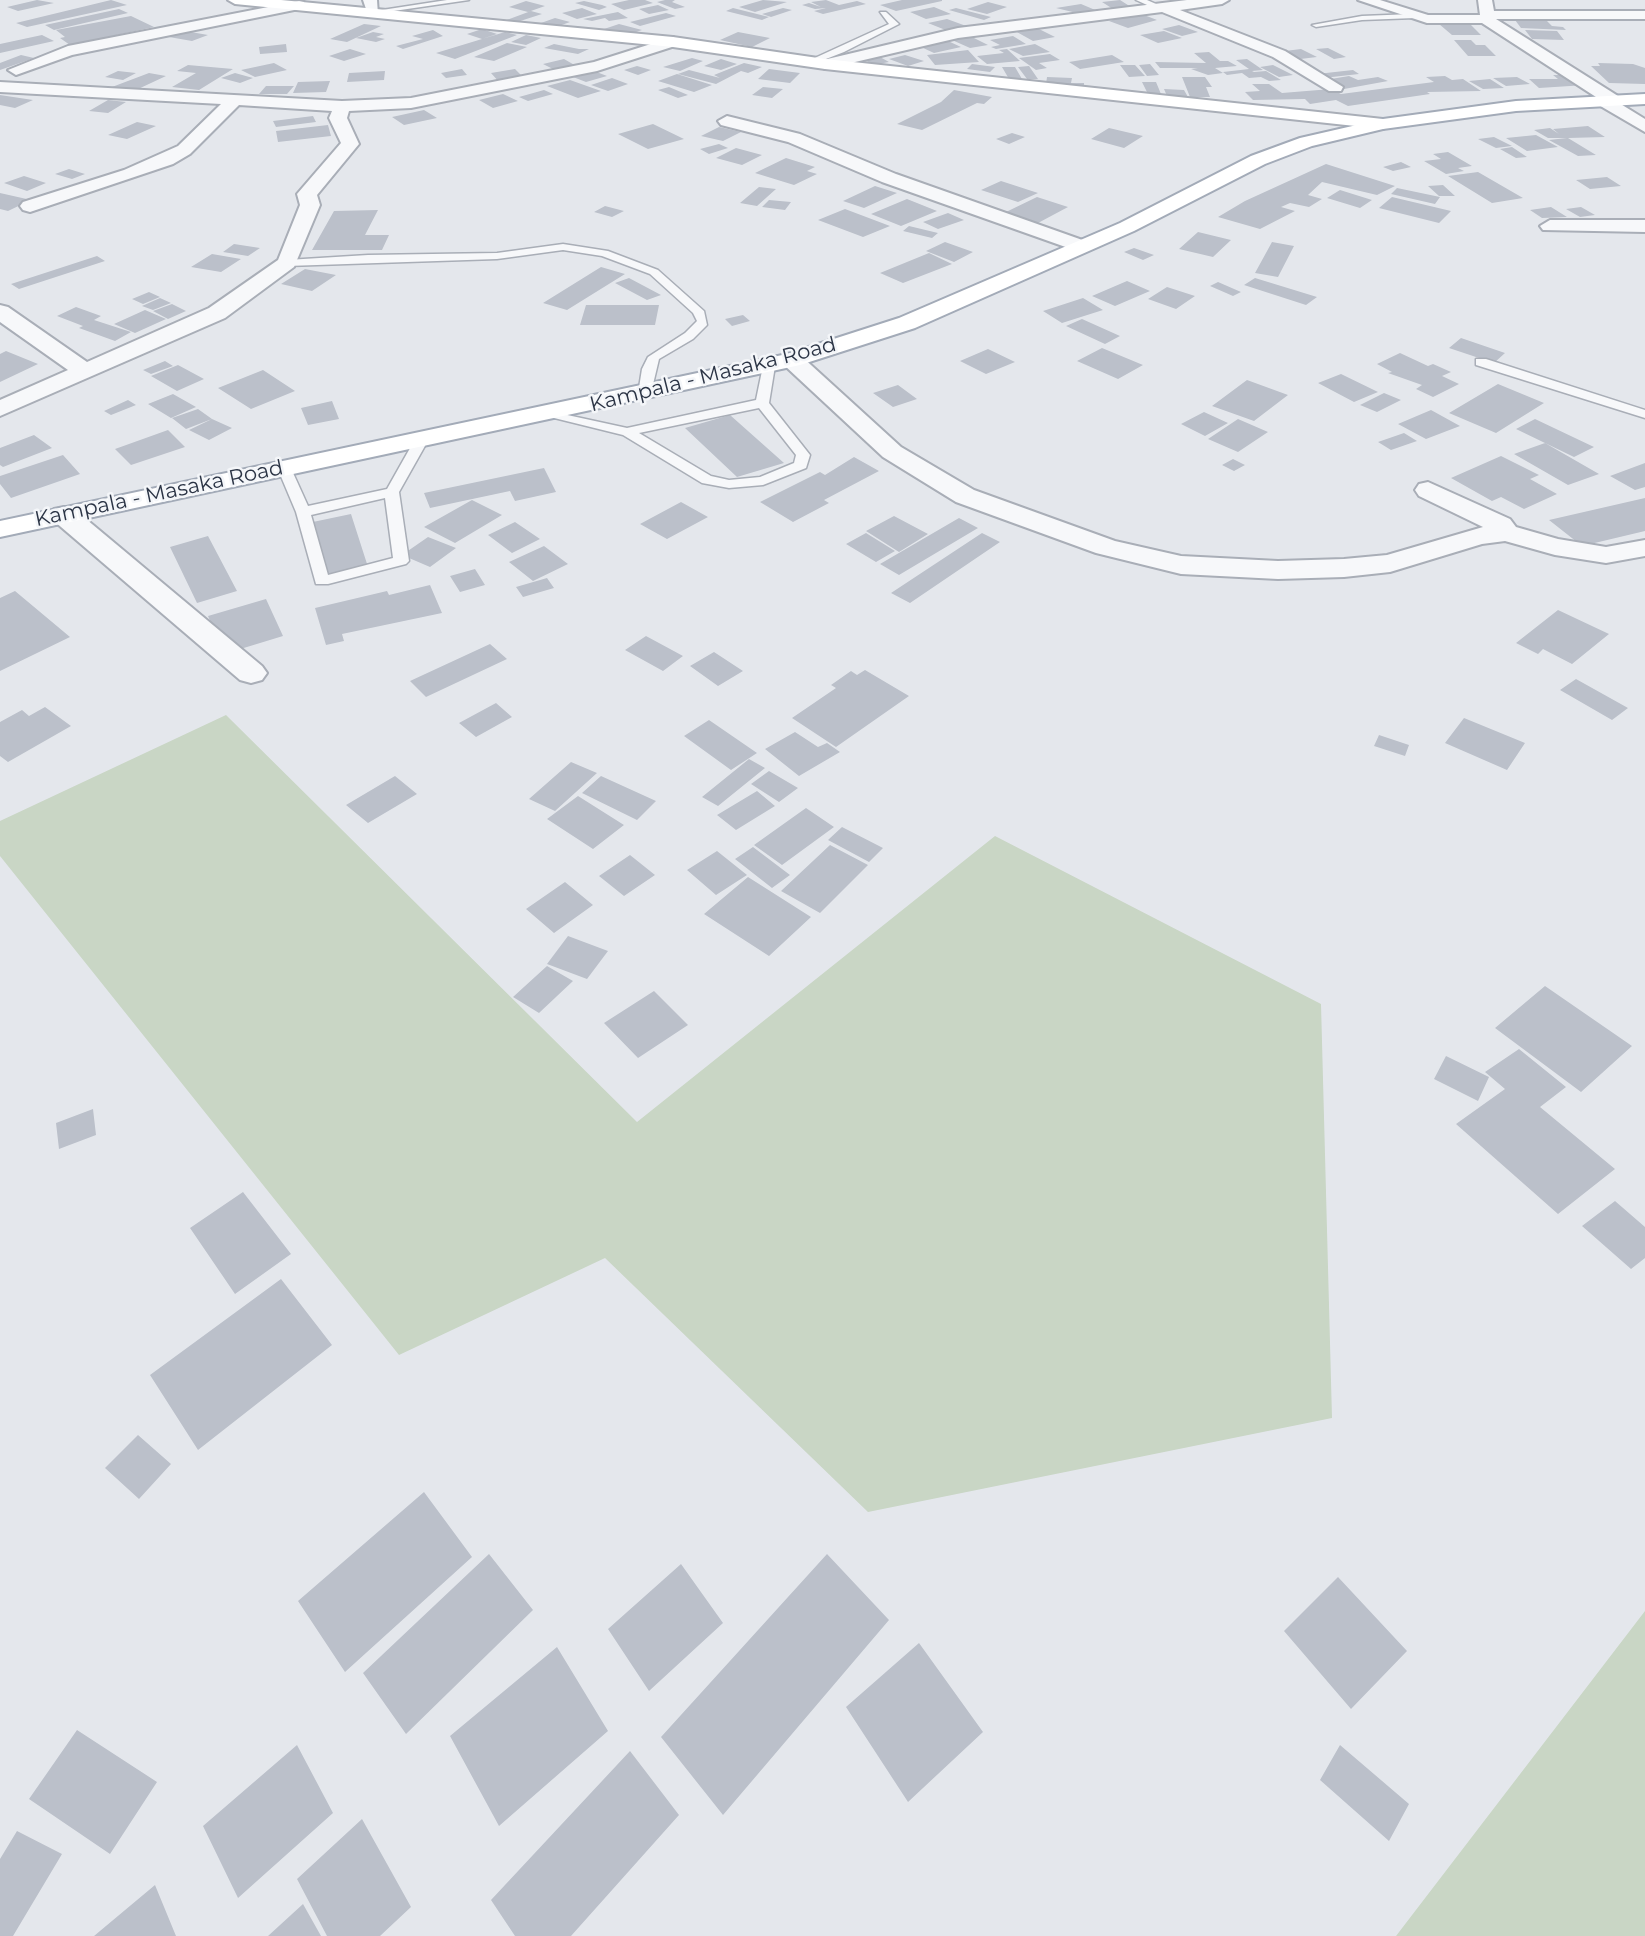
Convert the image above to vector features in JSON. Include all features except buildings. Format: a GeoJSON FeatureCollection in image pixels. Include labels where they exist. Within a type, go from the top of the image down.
{"type":"FeatureCollection","features":[{"type":"Feature","properties":{"kind":"main road"},"geometry":{"type":"LineString","coordinates":[[235,0],[299,5],[371,6],[817,63],[1383,124]]}},
{"type":"Feature","properties":{"kind":"main road","name":"Kampala - Masaka Road"},"geometry":{"type":"LineString","coordinates":[[0,529],[424,437],[549,415],[781,363],[907,323],[1127,227],[1258,160],[1306,142],[1383,124],[1516,106],[1645,99]]}},
{"type":"Feature","properties":{"kind":"street"},"geometry":{"type":"LineString","coordinates":[[817,63],[958,33],[1222,0]]}},
{"type":"Feature","properties":{"kind":"street"},"geometry":{"type":"LineString","coordinates":[[1365,0],[1412,16],[1443,20],[1486,11],[1645,15]]}},
{"type":"Feature","properties":{"kind":"street"},"geometry":{"type":"LineString","coordinates":[[16,70],[68,51],[299,5]]}},
{"type":"Feature","properties":{"kind":"street"},"geometry":{"type":"LineString","coordinates":[[1032,6],[1074,18]]}},
{"type":"Feature","properties":{"kind":"street"},"geometry":{"type":"LineString","coordinates":[[1159,7],[1267,49],[1335,87]]}},
{"type":"Feature","properties":{"kind":"street"},"geometry":{"type":"LineString","coordinates":[[1486,11],[1645,127]]}},
{"type":"Feature","properties":{"kind":"street"},"geometry":{"type":"LineString","coordinates":[[0,87],[342,106],[433,100],[597,66],[673,43]]}},
{"type":"Feature","properties":{"kind":"street"},"geometry":{"type":"LineString","coordinates":[[26,105],[65,90]]}},
{"type":"Feature","properties":{"kind":"street"},"geometry":{"type":"LineString","coordinates":[[30,206],[166,160],[184,150],[235,100]]}},
{"type":"Feature","properties":{"kind":"street"},"geometry":{"type":"LineString","coordinates":[[0,409],[217,313],[288,263],[310,205],[307,194],[350,144],[338,117],[342,106]]}},
{"type":"Feature","properties":{"kind":"street"},"geometry":{"type":"LineString","coordinates":[[727,121],[794,138],[889,178],[1081,246]]}},
{"type":"Feature","properties":{"kind":"street"},"geometry":{"type":"LineString","coordinates":[[1550,226],[1645,226]]}},
{"type":"Feature","properties":{"kind":"street"},"geometry":{"type":"LineString","coordinates":[[0,312],[84,371]]}},
{"type":"Feature","properties":{"kind":"street"},"geometry":{"type":"LineString","coordinates":[[781,363],[892,452],[965,496],[1106,547],[1169,562],[1278,570],[1344,568],[1390,563],[1479,536],[1506,533],[1555,547],[1606,555],[1645,548]]}},
{"type":"Feature","properties":{"kind":"street"},"geometry":{"type":"LineString","coordinates":[[1427,490],[1500,525],[1506,533]]}},
{"type":"Feature","properties":{"kind":"street"},"geometry":{"type":"LineString","coordinates":[[65,515],[251,673]]}},
{"type":"Feature","properties":{"kind":"lane"},"geometry":{"type":"LineString","coordinates":[[371,6],[466,0]]}},
{"type":"Feature","properties":{"kind":"lane"},"geometry":{"type":"LineString","coordinates":[[1140,0],[1159,7]]}},
{"type":"Feature","properties":{"kind":"lane"},"geometry":{"type":"LineString","coordinates":[[817,63],[895,24],[884,14]]}},
{"type":"Feature","properties":{"kind":"lane"},"geometry":{"type":"LineString","coordinates":[[1316,25],[1362,18],[1412,16]]}},
{"type":"Feature","properties":{"kind":"lane"},"geometry":{"type":"LineString","coordinates":[[288,263],[368,258],[497,256],[563,247],[604,253],[654,272],[698,311],[703,322],[689,336],[654,357],[648,369],[645,394]]}},
{"type":"Feature","properties":{"kind":"lane"},"geometry":{"type":"LineString","coordinates":[[1481,362],[1645,414]]}},
{"type":"Feature","properties":{"kind":"lane"},"geometry":{"type":"LineString","coordinates":[[762,403],[781,363]]}},
{"type":"Feature","properties":{"kind":"lane"},"geometry":{"type":"LineString","coordinates":[[549,415],[627,432],[707,480],[729,484],[763,481],[801,465],[803,455],[762,403]]}},
{"type":"Feature","properties":{"kind":"lane"},"geometry":{"type":"LineString","coordinates":[[627,432],[762,403]]}},
{"type":"Feature","properties":{"kind":"lane"},"geometry":{"type":"LineString","coordinates":[[284,467],[303,512],[322,581],[401,561],[391,509],[392,492],[424,437]]}},
{"type":"Feature","properties":{"kind":"lane"},"geometry":{"type":"LineString","coordinates":[[303,512],[392,492]]}},
{"type":"Feature","properties":{"kind":"green space"},"geometry":{"type":"Polygon","coordinates":[[[226,715],[637,1122],[995,836],[1321,1004],[1332,1418],[868,1512],[605,1258],[399,1355],[0,856],[0,821],[226,715]]]}},
{"type":"Feature","properties":{"kind":"green space"},"geometry":{"type":"Polygon","coordinates":[[[1645,1611],[1645,1936],[1396,1936],[1645,1611]]]}}]}
